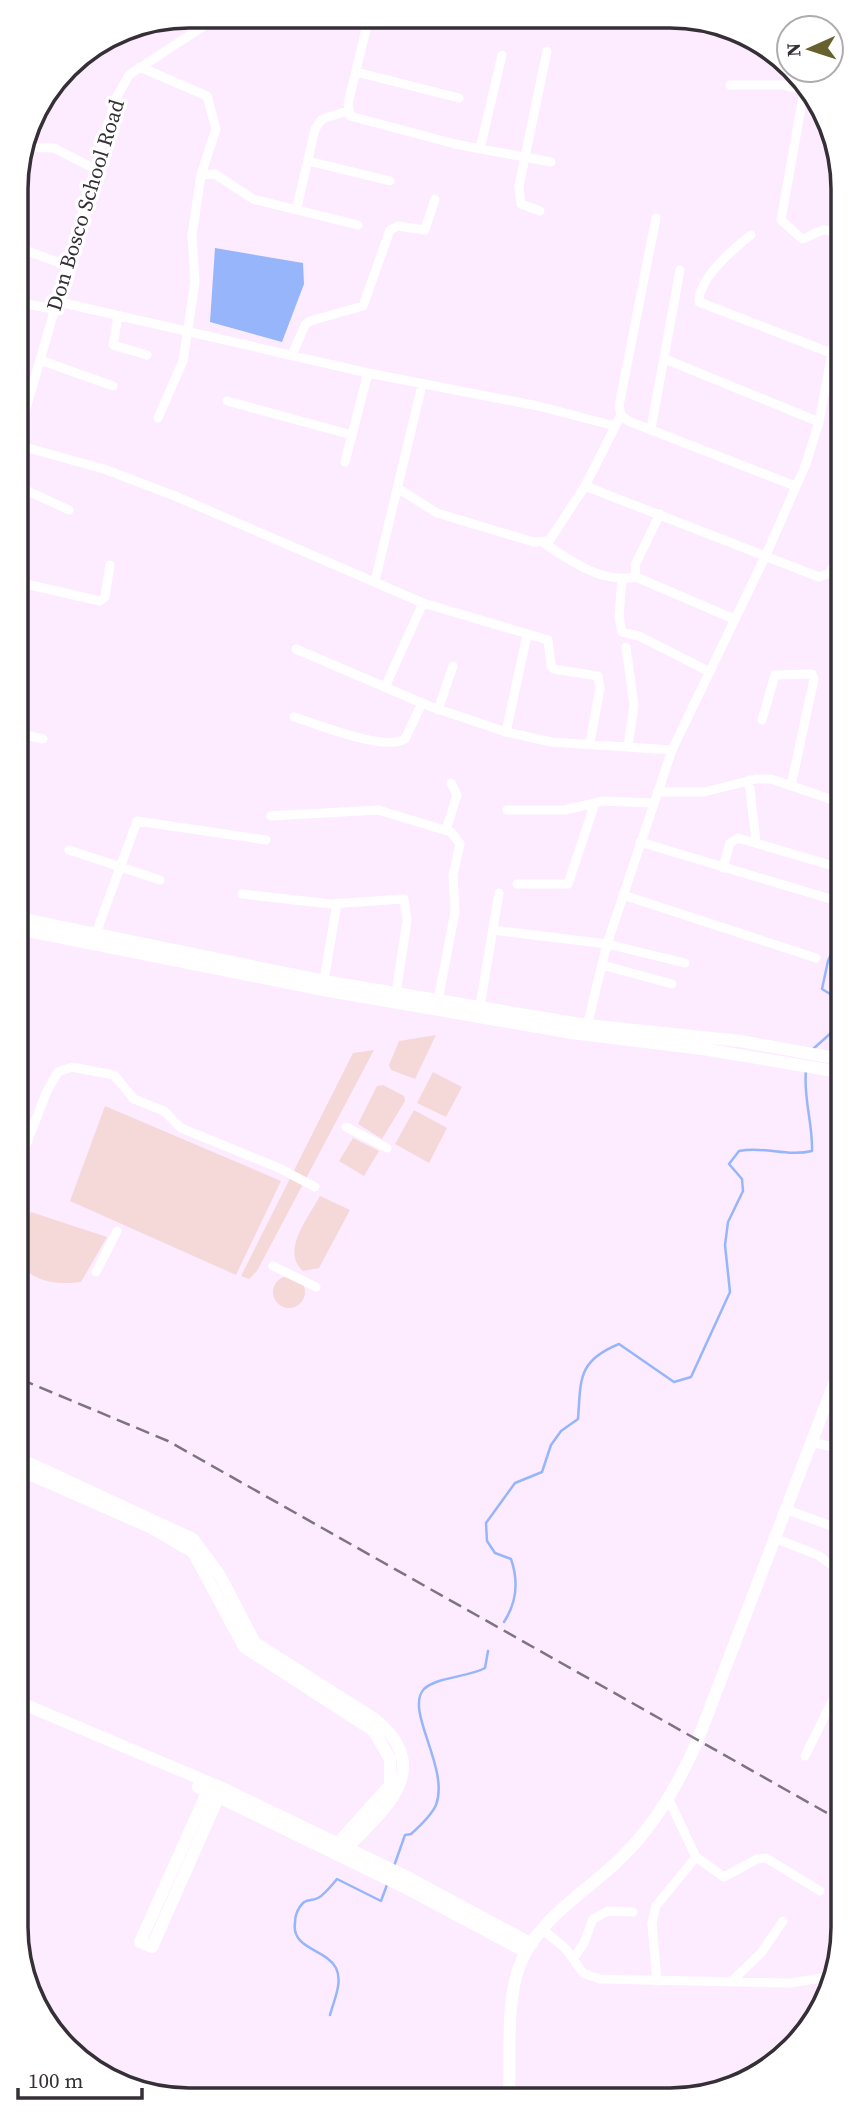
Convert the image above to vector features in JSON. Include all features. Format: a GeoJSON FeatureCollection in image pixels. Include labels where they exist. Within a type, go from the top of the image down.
{"type":"FeatureCollection","features":[{"type":"Feature","properties":{"kind":"street","name":"Don Bosco School Road"},"geometry":{"type":"LineString","coordinates":[[28,403],[54,305],[115,100],[125,80],[140,67],[200,28]]}},
{"type":"Feature","properties":{"kind":"street"},"geometry":{"type":"LineString","coordinates":[[347,111],[366,28]]}},
{"type":"Feature","properties":{"kind":"street"},"geometry":{"type":"LineString","coordinates":[[540,211],[523,206],[519,201],[524,158],[547,51]]}},
{"type":"Feature","properties":{"kind":"street"},"geometry":{"type":"LineString","coordinates":[[480,149],[502,55]]}},
{"type":"Feature","properties":{"kind":"street"},"geometry":{"type":"LineString","coordinates":[[140,67],[207,96],[216,129],[201,175],[192,236],[195,282],[180,374],[158,418]]}},
{"type":"Feature","properties":{"kind":"street"},"geometry":{"type":"LineString","coordinates":[[356,72],[458,98]]}},
{"type":"Feature","properties":{"kind":"street"},"geometry":{"type":"LineString","coordinates":[[730,85],[785,85],[796,88]]}},
{"type":"Feature","properties":{"kind":"street"},"geometry":{"type":"LineString","coordinates":[[803,98],[781,220],[802,239],[819,229],[831,232]]}},
{"type":"Feature","properties":{"kind":"street"},"geometry":{"type":"LineString","coordinates":[[347,111],[354,118],[480,149],[551,162]]}},
{"type":"Feature","properties":{"kind":"street"},"geometry":{"type":"LineString","coordinates":[[297,207],[315,129],[322,119],[347,111]]}},
{"type":"Feature","properties":{"kind":"street"},"geometry":{"type":"LineString","coordinates":[[33,147],[54,148],[95,169]]}},
{"type":"Feature","properties":{"kind":"street"},"geometry":{"type":"LineString","coordinates":[[308,161],[390,181]]}},
{"type":"Feature","properties":{"kind":"street"},"geometry":{"type":"LineString","coordinates":[[201,175],[215,174],[253,199],[297,207],[358,225]]}},
{"type":"Feature","properties":{"kind":"street"},"geometry":{"type":"LineString","coordinates":[[292,355],[305,325],[310,321],[363,306],[390,230],[398,226],[425,230],[435,199]]}},
{"type":"Feature","properties":{"kind":"street"},"geometry":{"type":"LineString","coordinates":[[544,543],[554,537],[621,415],[620,406],[656,218]]}},
{"type":"Feature","properties":{"kind":"street"},"geometry":{"type":"LineString","coordinates":[[586,1030],[607,944],[652,803],[672,750],[765,557],[819,422],[831,353],[699,302],[704,286],[723,259],[751,235]]}},
{"type":"Feature","properties":{"kind":"street"},"geometry":{"type":"LineString","coordinates":[[28,251],[66,265]]}},
{"type":"Feature","properties":{"kind":"street"},"geometry":{"type":"LineString","coordinates":[[651,429],[680,270]]}},
{"type":"Feature","properties":{"kind":"street"},"geometry":{"type":"LineString","coordinates":[[28,303],[118,316],[422,385],[538,405],[615,426]]}},
{"type":"Feature","properties":{"kind":"street"},"geometry":{"type":"LineString","coordinates":[[118,316],[114,345],[148,355]]}},
{"type":"Feature","properties":{"kind":"street"},"geometry":{"type":"LineString","coordinates":[[665,359],[819,422]]}},
{"type":"Feature","properties":{"kind":"street"},"geometry":{"type":"LineString","coordinates":[[40,360],[113,386]]}},
{"type":"Feature","properties":{"kind":"street"},"geometry":{"type":"LineString","coordinates":[[345,462],[368,373]]}},
{"type":"Feature","properties":{"kind":"street"},"geometry":{"type":"LineString","coordinates":[[375,581],[422,385]]}},
{"type":"Feature","properties":{"kind":"street"},"geometry":{"type":"LineString","coordinates":[[227,401],[352,435]]}},
{"type":"Feature","properties":{"kind":"street"},"geometry":{"type":"LineString","coordinates":[[621,415],[795,486]]}},
{"type":"Feature","properties":{"kind":"street"},"geometry":{"type":"LineString","coordinates":[[28,446],[104,468],[176,496],[424,603],[550,641],[550,662],[554,669],[598,676],[600,688],[590,743]]}},
{"type":"Feature","properties":{"kind":"street"},"geometry":{"type":"LineString","coordinates":[[584,486],[823,577],[831,571]]}},
{"type":"Feature","properties":{"kind":"street"},"geometry":{"type":"LineString","coordinates":[[399,489],[437,513],[544,543],[580,565],[622,579],[636,577],[734,619]]}},
{"type":"Feature","properties":{"kind":"street"},"geometry":{"type":"LineString","coordinates":[[28,491],[69,510]]}},
{"type":"Feature","properties":{"kind":"street"},"geometry":{"type":"LineString","coordinates":[[636,577],[635,565],[660,514]]}},
{"type":"Feature","properties":{"kind":"street"},"geometry":{"type":"LineString","coordinates":[[28,585],[100,601],[105,597],[110,565]]}},
{"type":"Feature","properties":{"kind":"street"},"geometry":{"type":"LineString","coordinates":[[622,579],[619,617],[622,632],[639,636],[710,672]]}},
{"type":"Feature","properties":{"kind":"street"},"geometry":{"type":"LineString","coordinates":[[385,687],[424,603]]}},
{"type":"Feature","properties":{"kind":"street"},"geometry":{"type":"LineString","coordinates":[[506,732],[527,635]]}},
{"type":"Feature","properties":{"kind":"street"},"geometry":{"type":"LineString","coordinates":[[626,647],[634,705],[628,746]]}},
{"type":"Feature","properties":{"kind":"street"},"geometry":{"type":"LineString","coordinates":[[296,649],[422,703],[506,732],[551,742],[672,750]]}},
{"type":"Feature","properties":{"kind":"street"},"geometry":{"type":"LineString","coordinates":[[438,709],[453,666]]}},
{"type":"Feature","properties":{"kind":"street"},"geometry":{"type":"LineString","coordinates":[[762,720],[775,675],[812,674],[814,679],[791,786]]}},
{"type":"Feature","properties":{"kind":"street"},"geometry":{"type":"LineString","coordinates":[[294,717],[366,739],[400,742],[405,739],[422,703]]}},
{"type":"Feature","properties":{"kind":"street"},"geometry":{"type":"LineString","coordinates":[[28,735],[43,739]]}},
{"type":"Feature","properties":{"kind":"street"},"geometry":{"type":"LineString","coordinates":[[657,792],[704,792],[749,780],[771,779],[831,799]]}},
{"type":"Feature","properties":{"kind":"street"},"geometry":{"type":"LineString","coordinates":[[749,780],[756,842]]}},
{"type":"Feature","properties":{"kind":"street"},"geometry":{"type":"LineString","coordinates":[[446,830],[457,795],[451,783]]}},
{"type":"Feature","properties":{"kind":"street"},"geometry":{"type":"LineString","coordinates":[[507,810],[557,811],[595,803],[652,803]]}},
{"type":"Feature","properties":{"kind":"street"},"geometry":{"type":"LineString","coordinates":[[517,884],[568,884],[595,803]]}},
{"type":"Feature","properties":{"kind":"street"},"geometry":{"type":"LineString","coordinates":[[271,816],[378,810],[446,830],[457,837],[460,844],[453,875],[455,912],[438,1000]]}},
{"type":"Feature","properties":{"kind":"street"},"geometry":{"type":"LineString","coordinates":[[95,936],[137,821],[266,840]]}},
{"type":"Feature","properties":{"kind":"street"},"geometry":{"type":"LineString","coordinates":[[723,868],[734,839],[756,842],[831,865]]}},
{"type":"Feature","properties":{"kind":"street"},"geometry":{"type":"LineString","coordinates":[[640,842],[831,899]]}},
{"type":"Feature","properties":{"kind":"street"},"geometry":{"type":"LineString","coordinates":[[69,850],[160,880]]}},
{"type":"Feature","properties":{"kind":"street"},"geometry":{"type":"LineString","coordinates":[[480,1006],[499,893]]}},
{"type":"Feature","properties":{"kind":"street"},"geometry":{"type":"LineString","coordinates":[[242,894],[337,903],[404,900],[407,921],[396,993]]}},
{"type":"Feature","properties":{"kind":"street"},"geometry":{"type":"LineString","coordinates":[[623,895],[816,958]]}},
{"type":"Feature","properties":{"kind":"street"},"geometry":{"type":"LineString","coordinates":[[324,981],[337,903]]}},
{"type":"Feature","properties":{"kind":"street"},"geometry":{"type":"LineString","coordinates":[[28,920],[324,981],[480,1006],[586,1030]]}},
{"type":"Feature","properties":{"kind":"street"},"geometry":{"type":"LineString","coordinates":[[494,930],[607,944],[685,962]]}},
{"type":"Feature","properties":{"kind":"street"},"geometry":{"type":"LineString","coordinates":[[28,931],[245,977],[586,1030],[797,1057],[818,1061],[831,1068]]}},
{"type":"Feature","properties":{"kind":"street"},"geometry":{"type":"LineString","coordinates":[[602,965],[672,984]]}},
{"type":"Feature","properties":{"kind":"street"},"geometry":{"type":"LineString","coordinates":[[818,1061],[831,1060]]}},
{"type":"Feature","properties":{"kind":"street"},"geometry":{"type":"LineString","coordinates":[[28,1140],[47,1091],[58,1072],[72,1067],[114,1074],[134,1099],[164,1111],[181,1128],[279,1168],[315,1186]]}},
{"type":"Feature","properties":{"kind":"street"},"geometry":{"type":"LineString","coordinates":[[346,1127],[387,1147]]}},
{"type":"Feature","properties":{"kind":"street"},"geometry":{"type":"LineString","coordinates":[[96,1272],[117,1231]]}},
{"type":"Feature","properties":{"kind":"street"},"geometry":{"type":"LineString","coordinates":[[273,1266],[316,1287]]}},
{"type":"Feature","properties":{"kind":"street"},"geometry":{"type":"LineString","coordinates":[[509,2088],[515,1985],[529,1948],[543,1930],[631,1847],[669,1800],[697,1742],[831,1391]]}},
{"type":"Feature","properties":{"kind":"street"},"geometry":{"type":"LineString","coordinates":[[811,1442],[831,1447]]}},
{"type":"Feature","properties":{"kind":"street"},"geometry":{"type":"LineString","coordinates":[[28,1463],[193,1539],[219,1574],[255,1643],[375,1719],[391,1732],[399,1746],[404,1769],[399,1792],[339,1849]]}},
{"type":"Feature","properties":{"kind":"street"},"geometry":{"type":"LineString","coordinates":[[28,1474],[152,1528],[193,1552],[244,1647],[374,1731],[390,1759],[390,1785],[339,1849]]}},
{"type":"Feature","properties":{"kind":"street"},"geometry":{"type":"LineString","coordinates":[[785,1509],[831,1526]]}},
{"type":"Feature","properties":{"kind":"street"},"geometry":{"type":"LineString","coordinates":[[774,1538],[818,1555],[831,1565]]}},
{"type":"Feature","properties":{"kind":"street"},"geometry":{"type":"LineString","coordinates":[[805,1756],[831,1703]]}},
{"type":"Feature","properties":{"kind":"street"},"geometry":{"type":"LineString","coordinates":[[28,1706],[339,1849],[529,1948]]}},
{"type":"Feature","properties":{"kind":"street"},"geometry":{"type":"LineString","coordinates":[[28,1715],[215,1790]]}},
{"type":"Feature","properties":{"kind":"street"},"geometry":{"type":"LineString","coordinates":[[215,1790],[152,1947],[140,1942],[215,1790]]}},
{"type":"Feature","properties":{"kind":"street"},"geometry":{"type":"LineString","coordinates":[[669,1800],[696,1857],[724,1877],[757,1859],[766,1858],[820,1891]]}},
{"type":"Feature","properties":{"kind":"street"},"geometry":{"type":"LineString","coordinates":[[657,1980],[652,1923],[656,1906],[696,1857]]}},
{"type":"Feature","properties":{"kind":"street"},"geometry":{"type":"LineString","coordinates":[[573,1959],[584,1943],[593,1919],[608,1911],[633,1912]]}},
{"type":"Feature","properties":{"kind":"street"},"geometry":{"type":"LineString","coordinates":[[731,1982],[761,1953],[783,1921]]}},
{"type":"Feature","properties":{"kind":"street"},"geometry":{"type":"LineString","coordinates":[[543,1930],[573,1959],[578,1968],[591,1977],[731,1982],[802,1982],[822,1978]]}},
{"type":"Feature","properties":{"kind":"shaded area"},"geometry":{"type":"Polygon","coordinates":[[[436,1035],[415,1079],[391,1070],[389,1065],[399,1041],[436,1035]]]}},
{"type":"Feature","properties":{"kind":"shaded area"},"geometry":{"type":"Polygon","coordinates":[[[374,1050],[257,1271],[249,1279],[241,1276],[353,1053],[374,1050]]]}},
{"type":"Feature","properties":{"kind":"shaded area"},"geometry":{"type":"Polygon","coordinates":[[[433,1072],[462,1087],[446,1117],[417,1103],[433,1072]]]}},
{"type":"Feature","properties":{"kind":"shaded area"},"geometry":{"type":"Polygon","coordinates":[[[383,1085],[404,1096],[405,1101],[382,1139],[358,1124],[377,1086],[383,1085]]]}},
{"type":"Feature","properties":{"kind":"shaded area"},"geometry":{"type":"Polygon","coordinates":[[[105,1106],[281,1181],[236,1275],[70,1201],[105,1106]]]}},
{"type":"Feature","properties":{"kind":"shaded area"},"geometry":{"type":"Polygon","coordinates":[[[414,1110],[447,1128],[429,1163],[395,1144],[414,1110]]]}},
{"type":"Feature","properties":{"kind":"shaded area"},"geometry":{"type":"Polygon","coordinates":[[[353,1138],[379,1151],[364,1176],[339,1161],[353,1138]]]}},
{"type":"Feature","properties":{"kind":"shaded area"},"geometry":{"type":"Polygon","coordinates":[[[320,1196],[350,1210],[319,1268],[303,1271],[294,1254],[295,1244],[320,1196]]]}},
{"type":"Feature","properties":{"kind":"shaded area"},"geometry":{"type":"Polygon","coordinates":[[[31,1212],[107,1237],[81,1282],[48,1281],[28,1272],[28,1219],[31,1212]]]}},
{"type":"Feature","properties":{"kind":"shaded area"},"geometry":{"type":"Polygon","coordinates":[[[289,1276],[300,1281],[305,1292],[300,1303],[289,1308],[278,1303],[273,1292],[278,1281],[289,1276]]]}},
{"type":"Feature","properties":{"kind":"water"},"geometry":{"type":"Polygon","coordinates":[[[215,248],[303,263],[304,284],[282,342],[210,322],[215,248]]]}},
{"type":"Feature","properties":{"kind":"waterway"},"geometry":{"type":"LineString","coordinates":[[831,954],[822,989],[831,994]]}},
{"type":"Feature","properties":{"kind":"waterway"},"geometry":{"type":"LineString","coordinates":[[813,1049],[831,1033]]}},
{"type":"Feature","properties":{"kind":"waterway"},"geometry":{"type":"LineString","coordinates":[[504,1622],[514,1599],[515,1576],[511,1559],[495,1553],[487,1541],[486,1523],[515,1483],[542,1472],[551,1445],[561,1431],[578,1419],[581,1383],[588,1365],[595,1357],[619,1344],[674,1382],[691,1377],[730,1292],[725,1245],[728,1222],[743,1191],[742,1179],[729,1164],[739,1151],[812,1151],[806,1071]]}},
{"type":"Feature","properties":{"kind":"waterway"},"geometry":{"type":"LineString","coordinates":[[394,1866],[405,1835],[411,1834],[431,1813],[439,1790],[419,1711],[419,1698],[429,1685],[485,1668],[488,1651]]}},
{"type":"Feature","properties":{"kind":"waterway"},"geometry":{"type":"LineString","coordinates":[[330,2015],[337,1991],[338,1973],[331,1962],[298,1938],[295,1932],[298,1910],[305,1902],[320,1897],[337,1879],[381,1901],[388,1882]]}},
{"type":"Feature","properties":{"kind":"railway"},"geometry":{"type":"LineString","coordinates":[[28,1382],[168,1441],[831,1815]]}}]}
